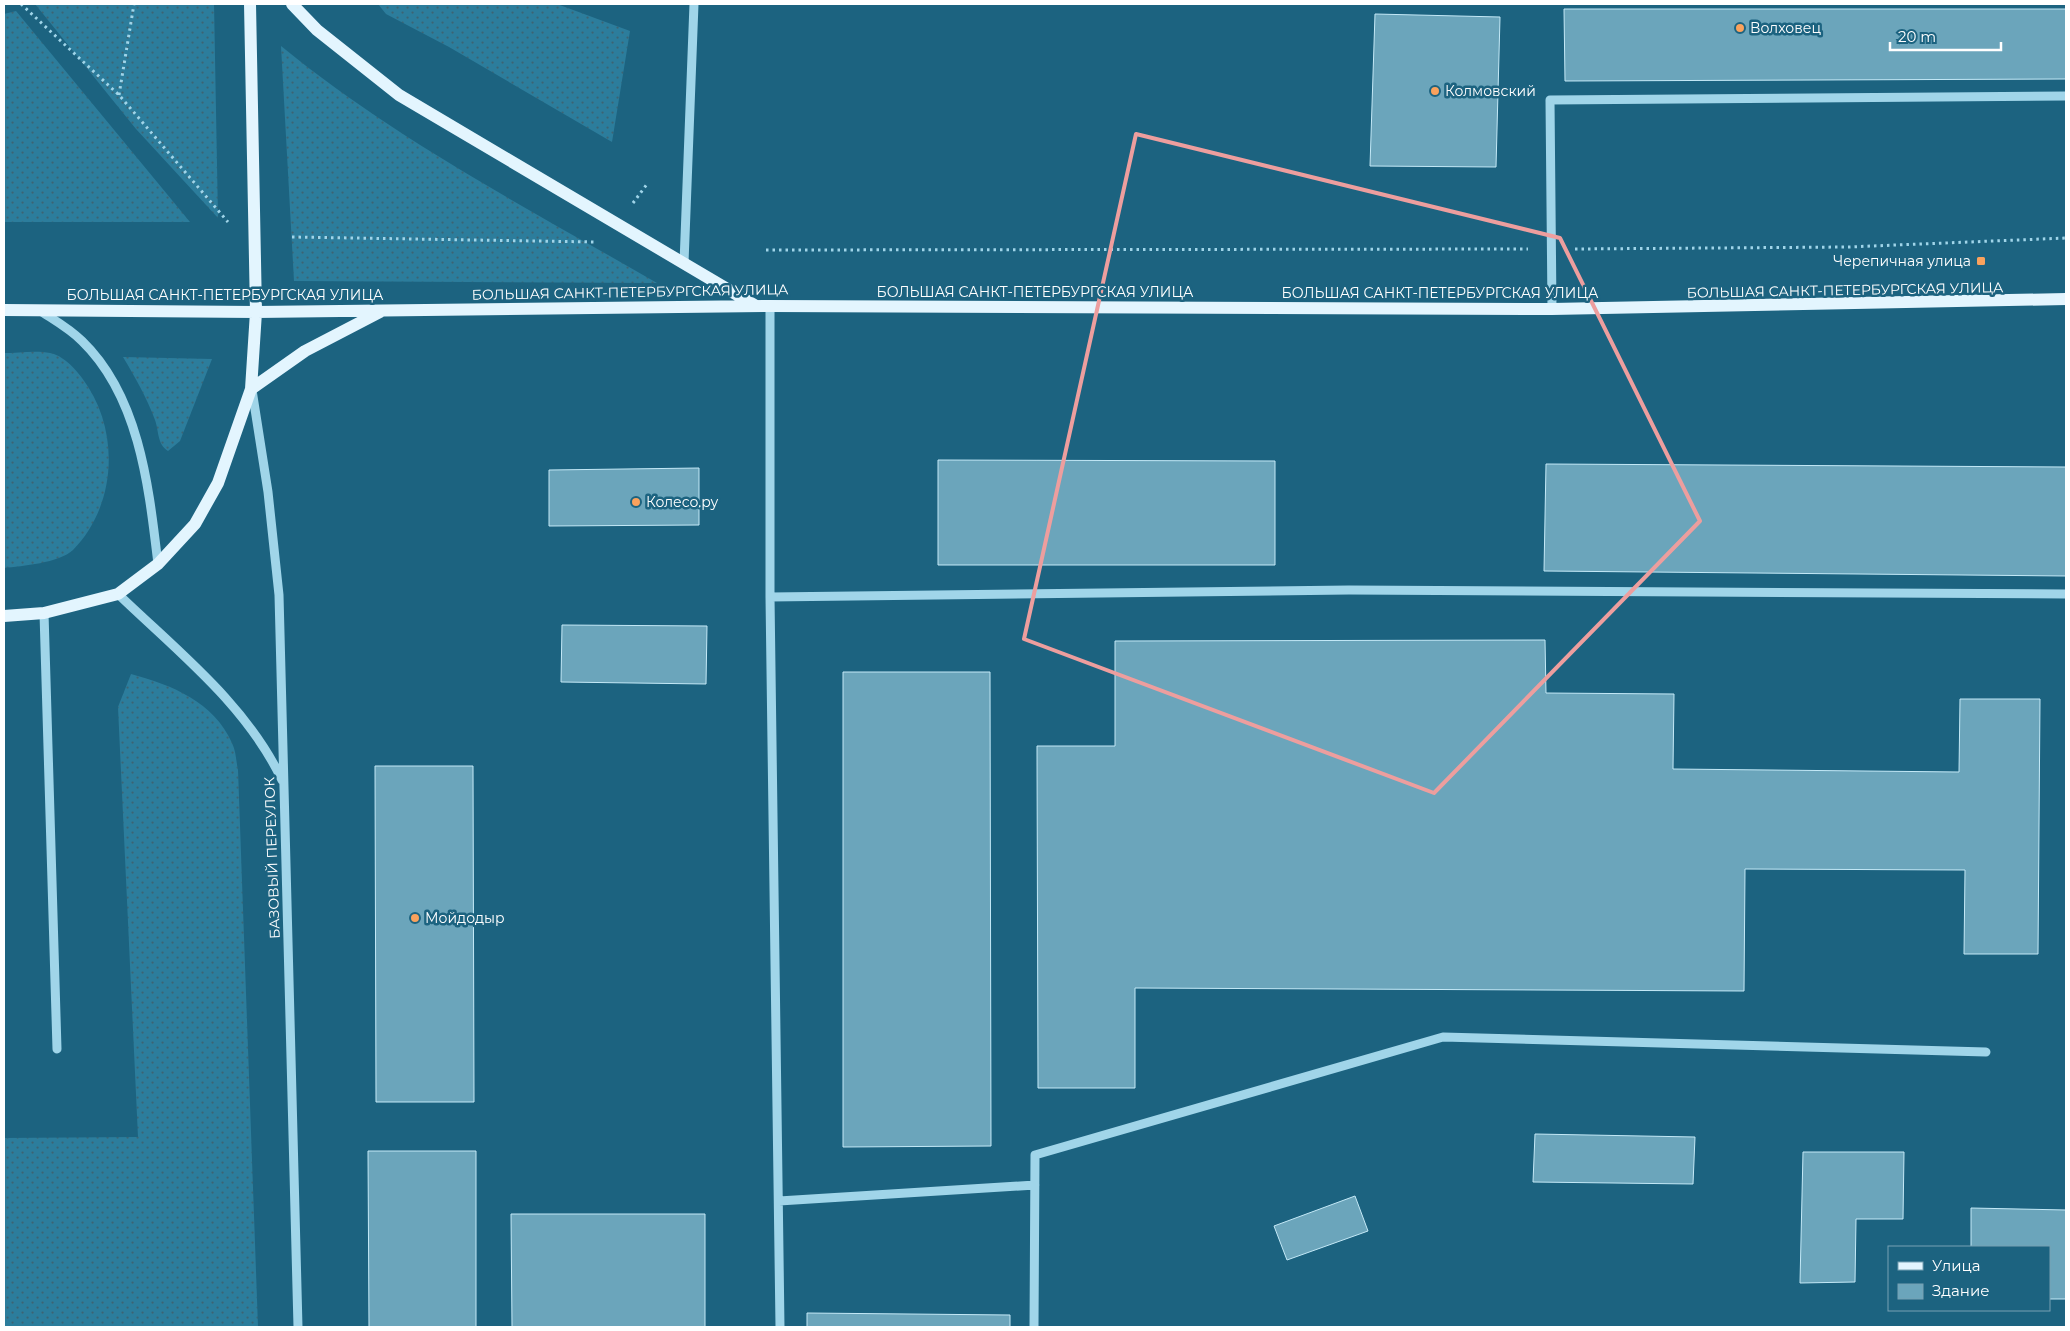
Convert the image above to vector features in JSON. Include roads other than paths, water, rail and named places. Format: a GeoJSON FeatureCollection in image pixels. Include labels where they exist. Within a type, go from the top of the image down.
{"type":"FeatureCollection","features":[{"type":"Feature","properties":{"kind":"main road"},"geometry":{"type":"LineString","coordinates":[[4,616],[44,613],[118,594],[158,564],[195,524],[218,483],[251,389],[256,312],[250,4]]}},
{"type":"Feature","properties":{"kind":"main road"},"geometry":{"type":"LineString","coordinates":[[292,4],[317,30],[399,95],[756,306]]}},
{"type":"Feature","properties":{"kind":"main road","name":"БОЛЬШАЯ САНКТ-ПЕТЕРБУРГСКАЯ УЛИЦА"},"geometry":{"type":"LineString","coordinates":[[4,310],[256,312],[756,306],[1552,309],[2066,300]]}},
{"type":"Feature","properties":{"kind":"main road"},"geometry":{"type":"LineString","coordinates":[[251,389],[305,351],[383,310]]}},
{"type":"Feature","properties":{"kind":"lane"},"geometry":{"type":"LineString","coordinates":[[684,263],[694,4]]}},
{"type":"Feature","properties":{"kind":"lane"},"geometry":{"type":"LineString","coordinates":[[1552,309],[1550,100],[2066,96]]}},
{"type":"Feature","properties":{"kind":"lane"},"geometry":{"type":"LineString","coordinates":[[770,306],[770,597],[780,1327]]}},
{"type":"Feature","properties":{"kind":"lane"},"geometry":{"type":"LineString","coordinates":[[38,310],[64,326],[83,342],[105,370],[125,406],[139,445],[150,494],[158,564]]}},
{"type":"Feature","properties":{"kind":"lane","name":"БАЗОВЫЙ ПЕРЕУЛОК"},"geometry":{"type":"LineString","coordinates":[[251,389],[268,492],[279,596],[298,1327]]}},
{"type":"Feature","properties":{"kind":"lane"},"geometry":{"type":"LineString","coordinates":[[770,597],[1349,590],[2066,594]]}},
{"type":"Feature","properties":{"kind":"lane"},"geometry":{"type":"LineString","coordinates":[[118,594],[213,685],[251,726],[270,754],[284,784]]}},
{"type":"Feature","properties":{"kind":"lane"},"geometry":{"type":"LineString","coordinates":[[44,613],[58,1049]]}},
{"type":"Feature","properties":{"kind":"lane"},"geometry":{"type":"LineString","coordinates":[[1034,1327],[1035,1155],[1443,1037],[1986,1052]]}},
{"type":"Feature","properties":{"kind":"lane"},"geometry":{"type":"LineString","coordinates":[[779,1201],[1035,1185]]}},
{"type":"Feature","properties":{"kind":"place","name":"Волховец"},"geometry":{"type":"Point","coordinates":[1740,28]}},
{"type":"Feature","properties":{"kind":"place","name":"Колмовский"},"geometry":{"type":"Point","coordinates":[1435,91]}},
{"type":"Feature","properties":{"kind":"place","name":"Черепичная улица"},"geometry":{"type":"Point","coordinates":[1981,261]}},
{"type":"Feature","properties":{"kind":"place","name":"Колесо.ру"},"geometry":{"type":"Point","coordinates":[636,502]}},
{"type":"Feature","properties":{"kind":"place","name":"Мойдодыр"},"geometry":{"type":"Point","coordinates":[415,918]}}]}
